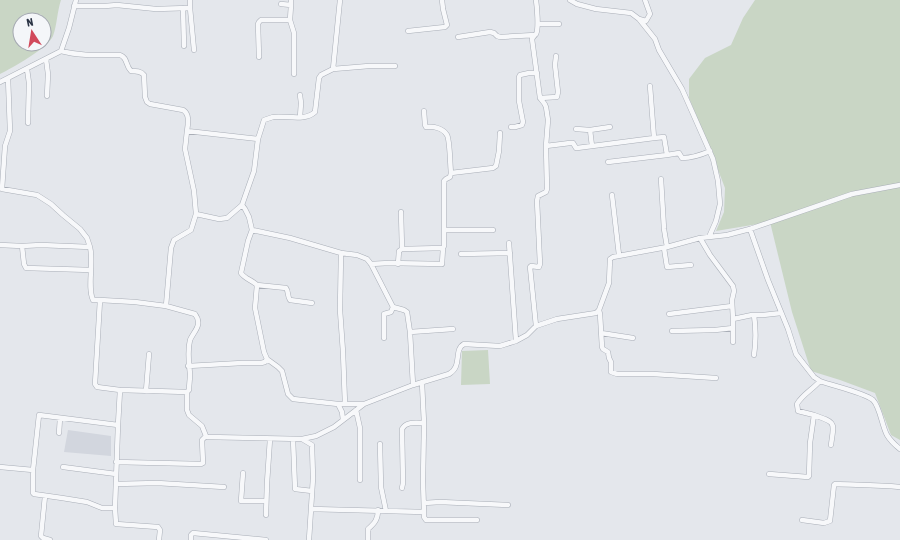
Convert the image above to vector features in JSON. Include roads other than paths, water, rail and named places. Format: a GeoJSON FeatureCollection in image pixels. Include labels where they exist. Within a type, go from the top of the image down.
{"type":"FeatureCollection","features":[{"type":"Feature","properties":{"kind":"street"},"geometry":{"type":"LineString","coordinates":[[61,51],[76,0]]}},
{"type":"Feature","properties":{"kind":"street"},"geometry":{"type":"LineString","coordinates":[[190,0],[194,50]]}},
{"type":"Feature","properties":{"kind":"street"},"geometry":{"type":"LineString","coordinates":[[333,69],[340,0]]}},
{"type":"Feature","properties":{"kind":"street"},"geometry":{"type":"LineString","coordinates":[[408,31],[445,27],[447,25],[442,0]]}},
{"type":"Feature","properties":{"kind":"street"},"geometry":{"type":"LineString","coordinates":[[536,0],[538,24],[537,32],[532,39],[540,98],[546,105],[548,120],[546,146],[547,189],[546,192],[538,196],[537,201],[540,264],[539,266],[530,267],[536,326]]}},
{"type":"Feature","properties":{"kind":"street"},"geometry":{"type":"LineString","coordinates":[[570,0],[577,4],[596,9],[631,13],[655,39],[659,50],[682,90],[713,159],[718,181],[720,204],[716,221],[709,237]]}},
{"type":"Feature","properties":{"kind":"street"},"geometry":{"type":"LineString","coordinates":[[639,20],[646,21],[650,14],[645,0]]}},
{"type":"Feature","properties":{"kind":"street"},"geometry":{"type":"LineString","coordinates":[[282,4],[291,3],[290,20],[294,33],[294,74]]}},
{"type":"Feature","properties":{"kind":"street"},"geometry":{"type":"LineString","coordinates":[[74,6],[117,5],[156,9],[190,8]]}},
{"type":"Feature","properties":{"kind":"street"},"geometry":{"type":"LineString","coordinates":[[183,8],[184,46]]}},
{"type":"Feature","properties":{"kind":"street"},"geometry":{"type":"LineString","coordinates":[[259,57],[259,22],[261,20],[290,20]]}},
{"type":"Feature","properties":{"kind":"street"},"geometry":{"type":"LineString","coordinates":[[538,24],[559,24]]}},
{"type":"Feature","properties":{"kind":"street"},"geometry":{"type":"LineString","coordinates":[[458,37],[490,32],[500,37],[535,35]]}},
{"type":"Feature","properties":{"kind":"street"},"geometry":{"type":"LineString","coordinates":[[0,82],[61,51],[94,56],[120,55],[125,58],[127,66],[131,71],[142,73],[144,75],[145,97],[147,102],[186,112],[188,116],[185,149],[194,191],[196,214],[191,230],[174,240],[171,248],[166,306]]}},
{"type":"Feature","properties":{"kind":"street"},"geometry":{"type":"LineString","coordinates":[[540,98],[558,96],[555,65],[556,56]]}},
{"type":"Feature","properties":{"kind":"street"},"geometry":{"type":"LineString","coordinates":[[46,59],[48,74],[47,96]]}},
{"type":"Feature","properties":{"kind":"street"},"geometry":{"type":"LineString","coordinates":[[196,214],[218,219],[227,218],[242,205],[254,171],[258,138],[264,120],[273,117],[311,116],[315,112],[319,78],[321,75],[333,69],[369,66],[395,66]]}},
{"type":"Feature","properties":{"kind":"street"},"geometry":{"type":"LineString","coordinates":[[27,69],[29,84],[28,124]]}},
{"type":"Feature","properties":{"kind":"street"},"geometry":{"type":"LineString","coordinates":[[511,127],[522,125],[523,122],[519,101],[519,76],[524,74],[537,74]]}},
{"type":"Feature","properties":{"kind":"street"},"geometry":{"type":"LineString","coordinates":[[8,78],[10,130],[5,146],[1,188],[3,190],[38,196],[51,204],[80,229],[87,238],[90,247],[93,300],[135,302],[166,306],[195,314],[198,320],[197,330],[191,338],[188,350],[190,380],[189,390],[187,392],[187,410],[189,415],[202,426],[206,436]]}},
{"type":"Feature","properties":{"kind":"street"},"geometry":{"type":"LineString","coordinates":[[650,86],[654,138]]}},
{"type":"Feature","properties":{"kind":"street"},"geometry":{"type":"LineString","coordinates":[[300,95],[300,117]]}},
{"type":"Feature","properties":{"kind":"street"},"geometry":{"type":"LineString","coordinates":[[371,264],[442,264],[444,246],[444,181],[450,177],[451,173],[447,135],[431,126],[426,127],[424,111]]}},
{"type":"Feature","properties":{"kind":"street"},"geometry":{"type":"LineString","coordinates":[[576,129],[590,130],[610,127]]}},
{"type":"Feature","properties":{"kind":"street"},"geometry":{"type":"LineString","coordinates":[[590,130],[592,146]]}},
{"type":"Feature","properties":{"kind":"street"},"geometry":{"type":"LineString","coordinates":[[187,131],[258,138]]}},
{"type":"Feature","properties":{"kind":"street"},"geometry":{"type":"LineString","coordinates":[[451,173],[493,168],[496,166],[500,133]]}},
{"type":"Feature","properties":{"kind":"street"},"geometry":{"type":"LineString","coordinates":[[546,146],[573,143],[577,148],[664,137],[667,155]]}},
{"type":"Feature","properties":{"kind":"street"},"geometry":{"type":"LineString","coordinates":[[608,162],[680,153],[682,158],[685,158],[704,154],[710,151]]}},
{"type":"Feature","properties":{"kind":"street"},"geometry":{"type":"LineString","coordinates":[[661,179],[666,267],[691,265]]}},
{"type":"Feature","properties":{"kind":"street"},"geometry":{"type":"LineString","coordinates":[[206,436],[215,438],[302,439],[316,436],[334,428],[364,404],[413,385],[450,374],[456,369],[459,349],[464,344],[500,346],[527,334],[536,326],[557,320],[596,313],[609,283],[610,259],[619,255],[750,229],[852,194],[900,185]]}},
{"type":"Feature","properties":{"kind":"street"},"geometry":{"type":"LineString","coordinates":[[612,195],[619,255]]}},
{"type":"Feature","properties":{"kind":"street"},"geometry":{"type":"LineString","coordinates":[[242,205],[249,217],[252,230],[241,273],[244,277],[257,285],[286,288],[290,300],[312,303]]}},
{"type":"Feature","properties":{"kind":"street"},"geometry":{"type":"LineString","coordinates":[[398,264],[399,251],[402,249],[401,212]]}},
{"type":"Feature","properties":{"kind":"street"},"geometry":{"type":"LineString","coordinates":[[750,229],[796,354],[814,377],[820,381],[864,395],[874,401],[887,435],[900,449]]}},
{"type":"Feature","properties":{"kind":"street"},"geometry":{"type":"LineString","coordinates":[[252,230],[290,238],[340,253],[357,255],[367,259],[393,307],[407,312],[410,332],[413,385]]}},
{"type":"Feature","properties":{"kind":"street"},"geometry":{"type":"LineString","coordinates":[[444,230],[493,230]]}},
{"type":"Feature","properties":{"kind":"street"},"geometry":{"type":"LineString","coordinates":[[700,238],[710,255],[733,286],[733,342]]}},
{"type":"Feature","properties":{"kind":"street"},"geometry":{"type":"LineString","coordinates":[[509,243],[516,340]]}},
{"type":"Feature","properties":{"kind":"street"},"geometry":{"type":"LineString","coordinates":[[0,245],[90,247]]}},
{"type":"Feature","properties":{"kind":"street"},"geometry":{"type":"LineString","coordinates":[[22,246],[24,264],[26,268],[91,270]]}},
{"type":"Feature","properties":{"kind":"street"},"geometry":{"type":"LineString","coordinates":[[402,249],[443,248]]}},
{"type":"Feature","properties":{"kind":"street"},"geometry":{"type":"LineString","coordinates":[[340,253],[340,310],[345,404]]}},
{"type":"Feature","properties":{"kind":"street"},"geometry":{"type":"LineString","coordinates":[[461,254],[510,253]]}},
{"type":"Feature","properties":{"kind":"street"},"geometry":{"type":"LineString","coordinates":[[257,285],[255,308],[264,352],[267,359],[278,366],[282,371],[288,394],[293,399],[338,404],[364,404]]}},
{"type":"Feature","properties":{"kind":"street"},"geometry":{"type":"LineString","coordinates":[[100,300],[95,384],[97,387],[120,390],[187,392]]}},
{"type":"Feature","properties":{"kind":"street"},"geometry":{"type":"LineString","coordinates":[[669,314],[732,306]]}},
{"type":"Feature","properties":{"kind":"street"},"geometry":{"type":"LineString","coordinates":[[384,338],[384,314],[391,312],[393,307]]}},
{"type":"Feature","properties":{"kind":"street"},"geometry":{"type":"LineString","coordinates":[[598,310],[600,314],[602,350],[608,352],[611,362],[611,372],[617,374],[653,374],[716,378]]}},
{"type":"Feature","properties":{"kind":"street"},"geometry":{"type":"LineString","coordinates":[[733,319],[754,315],[763,316],[781,313]]}},
{"type":"Feature","properties":{"kind":"street"},"geometry":{"type":"LineString","coordinates":[[754,315],[756,332],[754,355]]}},
{"type":"Feature","properties":{"kind":"street"},"geometry":{"type":"LineString","coordinates":[[672,331],[733,328]]}},
{"type":"Feature","properties":{"kind":"street"},"geometry":{"type":"LineString","coordinates":[[410,332],[453,329]]}},
{"type":"Feature","properties":{"kind":"street"},"geometry":{"type":"LineString","coordinates":[[601,333],[632,338]]}},
{"type":"Feature","properties":{"kind":"street"},"geometry":{"type":"LineString","coordinates":[[146,391],[149,354]]}},
{"type":"Feature","properties":{"kind":"street"},"geometry":{"type":"LineString","coordinates":[[188,366],[261,363],[265,362],[267,359]]}},
{"type":"Feature","properties":{"kind":"street"},"geometry":{"type":"LineString","coordinates":[[820,381],[802,397],[797,404],[798,411],[832,423],[831,445]]}},
{"type":"Feature","properties":{"kind":"street"},"geometry":{"type":"LineString","coordinates":[[422,383],[424,423],[424,517],[426,520],[477,520]]}},
{"type":"Feature","properties":{"kind":"street"},"geometry":{"type":"LineString","coordinates":[[120,390],[116,462],[116,524],[158,527],[160,530],[159,540]]}},
{"type":"Feature","properties":{"kind":"street"},"geometry":{"type":"LineString","coordinates":[[338,404],[344,420]]}},
{"type":"Feature","properties":{"kind":"street"},"geometry":{"type":"LineString","coordinates":[[356,410],[360,428],[360,480]]}},
{"type":"Feature","properties":{"kind":"street"},"geometry":{"type":"LineString","coordinates":[[115,508],[102,508],[87,502],[34,494],[33,470],[39,415],[118,425]]}},
{"type":"Feature","properties":{"kind":"street"},"geometry":{"type":"LineString","coordinates":[[769,474],[809,476],[810,443],[814,416]]}},
{"type":"Feature","properties":{"kind":"street"},"geometry":{"type":"LineString","coordinates":[[59,433],[60,418]]}},
{"type":"Feature","properties":{"kind":"street"},"geometry":{"type":"LineString","coordinates":[[402,488],[402,429],[407,424],[424,423]]}},
{"type":"Feature","properties":{"kind":"street"},"geometry":{"type":"LineString","coordinates":[[116,462],[201,464],[203,463],[202,440],[206,436]]}},
{"type":"Feature","properties":{"kind":"street"},"geometry":{"type":"LineString","coordinates":[[308,540],[313,478],[312,445],[316,436]]}},
{"type":"Feature","properties":{"kind":"street"},"geometry":{"type":"LineString","coordinates":[[266,515],[270,439]]}},
{"type":"Feature","properties":{"kind":"street"},"geometry":{"type":"LineString","coordinates":[[293,439],[295,489],[312,491]]}},
{"type":"Feature","properties":{"kind":"street"},"geometry":{"type":"LineString","coordinates":[[302,439],[312,445]]}},
{"type":"Feature","properties":{"kind":"street"},"geometry":{"type":"LineString","coordinates":[[380,444],[381,487],[386,511]]}},
{"type":"Feature","properties":{"kind":"street"},"geometry":{"type":"LineString","coordinates":[[0,467],[33,470]]}},
{"type":"Feature","properties":{"kind":"street"},"geometry":{"type":"LineString","coordinates":[[63,468],[116,474]]}},
{"type":"Feature","properties":{"kind":"street"},"geometry":{"type":"LineString","coordinates":[[243,473],[241,501],[266,501]]}},
{"type":"Feature","properties":{"kind":"street"},"geometry":{"type":"LineString","coordinates":[[116,484],[157,483],[224,487]]}},
{"type":"Feature","properties":{"kind":"street"},"geometry":{"type":"LineString","coordinates":[[802,520],[824,523],[830,521],[835,484],[868,486],[887,485],[900,487]]}},
{"type":"Feature","properties":{"kind":"street"},"geometry":{"type":"LineString","coordinates":[[45,496],[41,536],[42,538],[50,540]]}},
{"type":"Feature","properties":{"kind":"street"},"geometry":{"type":"LineString","coordinates":[[424,503],[440,502],[508,505]]}},
{"type":"Feature","properties":{"kind":"street"},"geometry":{"type":"LineString","coordinates":[[311,508],[424,512]]}},
{"type":"Feature","properties":{"kind":"street"},"geometry":{"type":"LineString","coordinates":[[368,540],[368,529],[374,524],[378,517],[378,510]]}},
{"type":"Feature","properties":{"kind":"street"},"geometry":{"type":"LineString","coordinates":[[191,540],[193,533],[266,540]]}}]}
